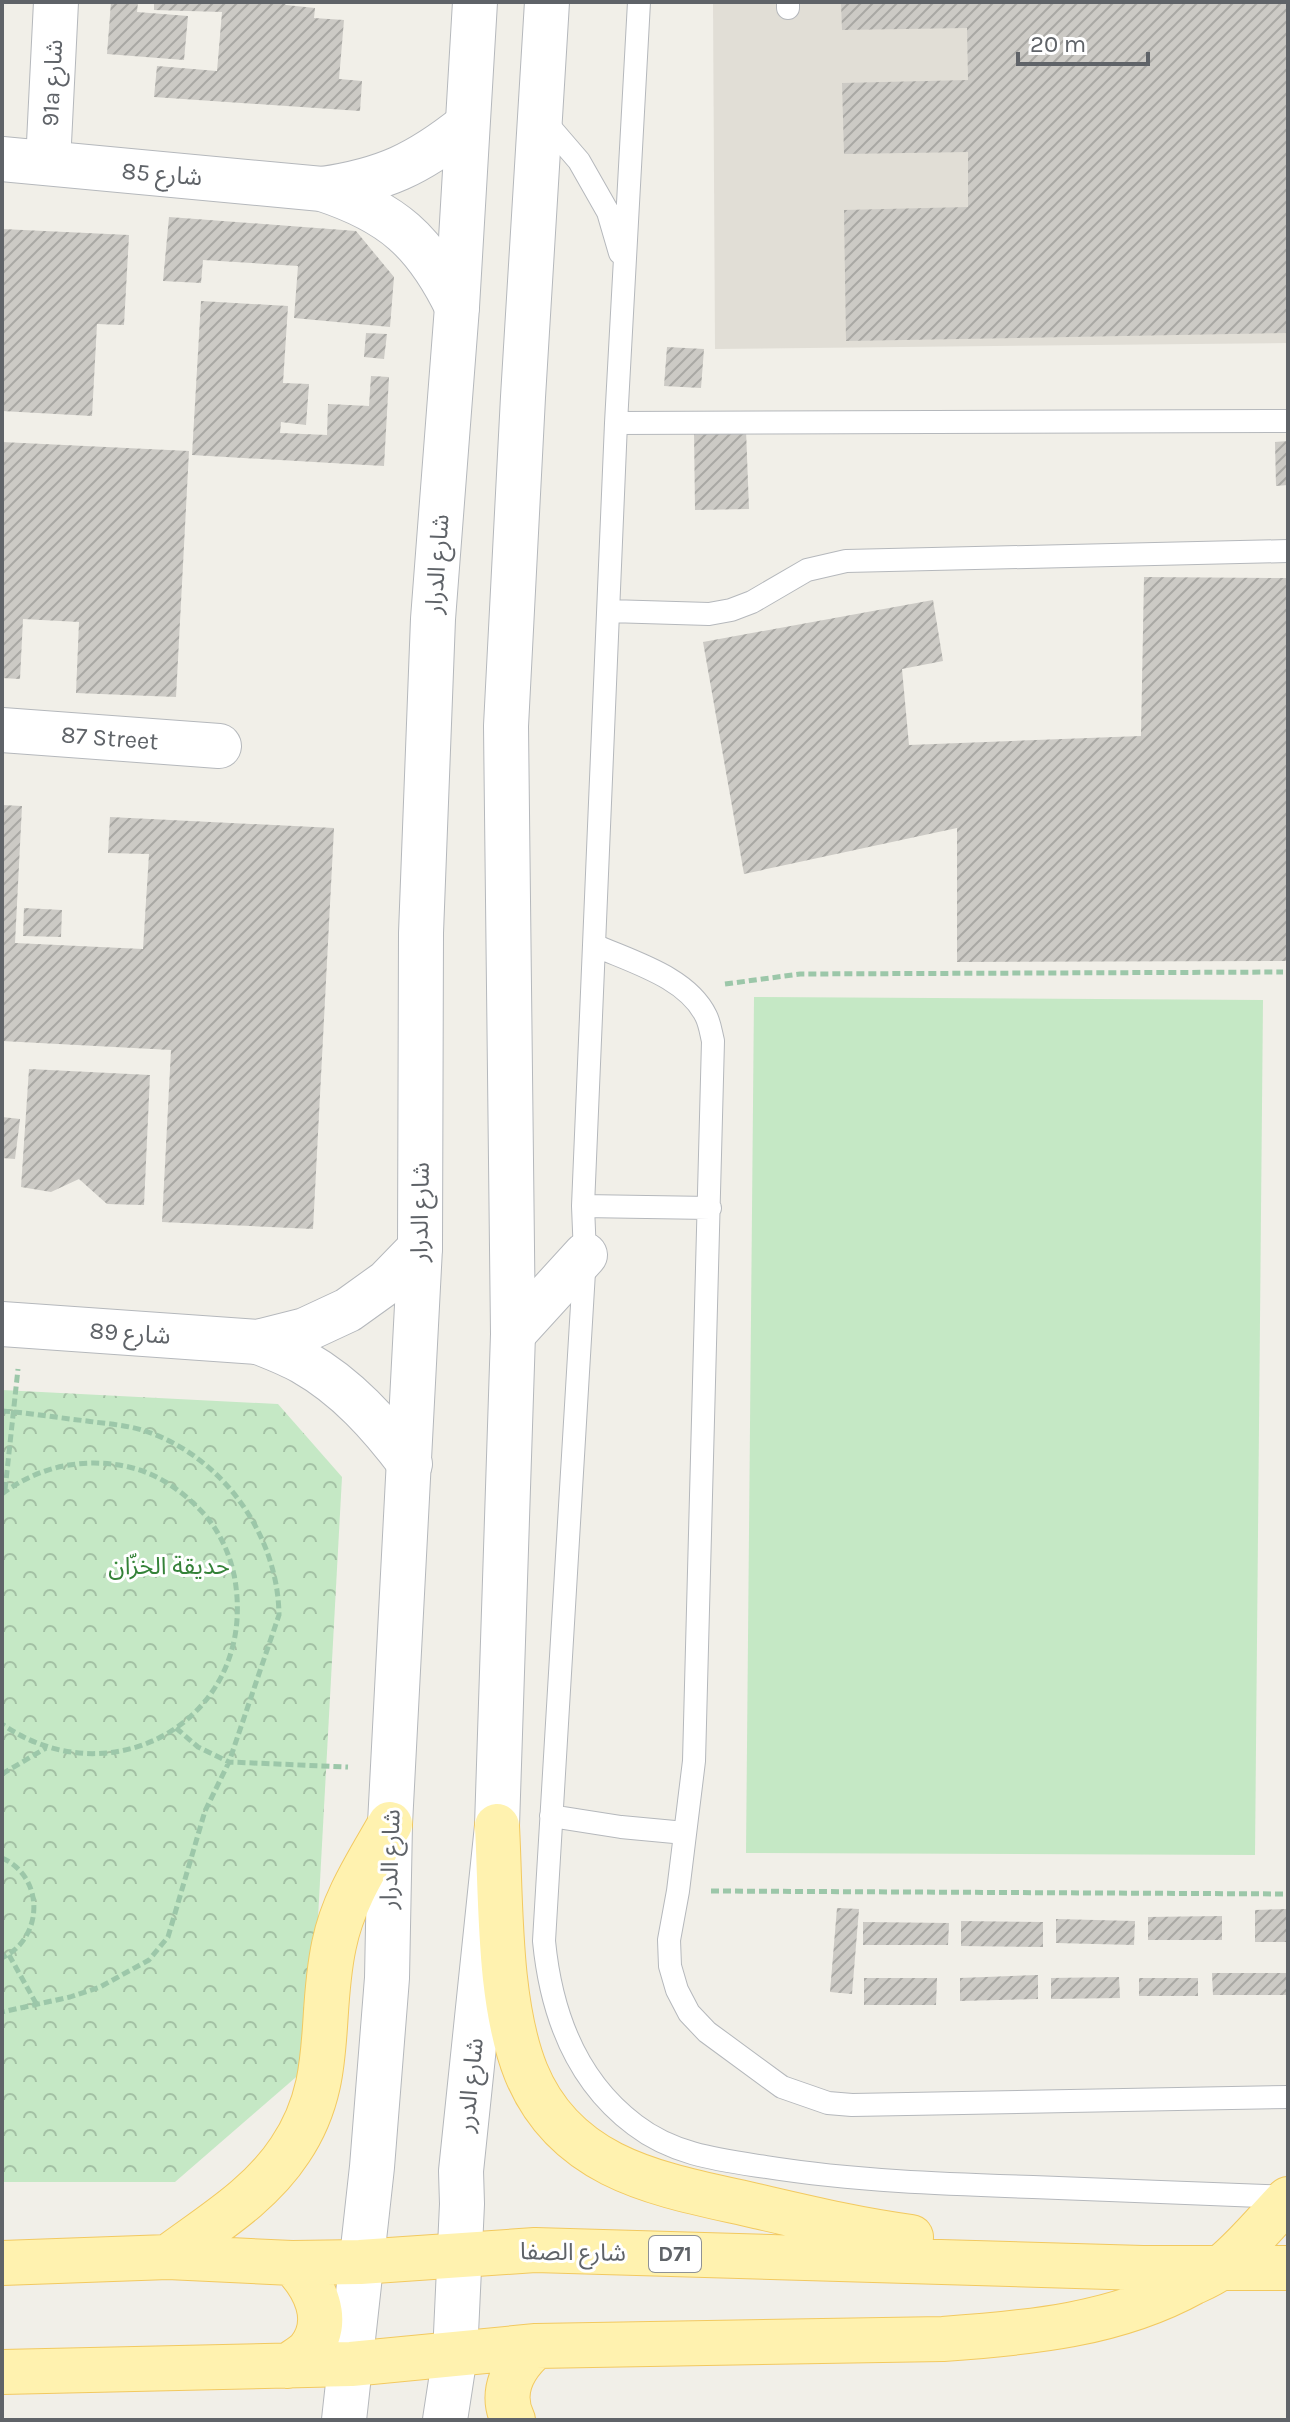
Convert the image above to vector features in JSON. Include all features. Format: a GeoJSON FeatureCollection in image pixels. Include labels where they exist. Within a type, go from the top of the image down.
{"type":"FeatureCollection","features":[{"type":"Feature","properties":{"kind":"main road"},"geometry":{"type":"LineString","coordinates":[[168,2257],[260,2187],[292,2148],[303,2127],[320,2082],[333,1946],[355,1885],[390,1824]]}},
{"type":"Feature","properties":{"kind":"main road"},"geometry":{"type":"LineString","coordinates":[[497,1826],[506,1971],[515,2038],[526,2072],[538,2094],[575,2140],[594,2154],[630,2173],[668,2187],[864,2230],[1143,2268]]}},
{"type":"Feature","properties":{"kind":"main road"},"geometry":{"type":"LineString","coordinates":[[2,2372],[351,2364],[536,2346],[943,2339],[1067,2326],[1126,2311],[1174,2293],[1223,2266],[1288,2198]]}},
{"type":"Feature","properties":{"kind":"main road","name":"شارع الصفا"},"geometry":{"type":"LineString","coordinates":[[2,2263],[168,2257],[292,2263],[360,2262],[535,2250],[1143,2268],[1288,2268]]}},
{"type":"Feature","properties":{"kind":"main road"},"geometry":{"type":"LineString","coordinates":[[288,2366],[309,2350],[319,2329],[319,2300],[309,2280],[292,2263]]}},
{"type":"Feature","properties":{"kind":"main road"},"geometry":{"type":"LineString","coordinates":[[513,2420],[508,2411],[511,2374],[536,2346]]}},
{"type":"Feature","properties":{"kind":"street","name":"91a شارع"},"geometry":{"type":"LineString","coordinates":[[48,163],[56,2]]}},
{"type":"Feature","properties":{"kind":"street","name":"شارع الدرار"},"geometry":{"type":"LineString","coordinates":[[344,2420],[372,2167],[387,1978],[390,1824],[420,1248],[421,933],[433,619],[457,307],[475,2]]}},
{"type":"Feature","properties":{"kind":"street"},"geometry":{"type":"LineString","coordinates":[[497,1826],[513,1334],[506,726],[548,4]]}},
{"type":"Feature","properties":{"kind":"street","name":"شارع 85"},"geometry":{"type":"LineString","coordinates":[[322,189],[362,183],[400,170],[435,150],[467,125]]}},
{"type":"Feature","properties":{"kind":"street","name":"شارع 85"},"geometry":{"type":"LineString","coordinates":[[2,159],[322,189],[358,201],[408,236],[441,273],[457,307]]}},
{"type":"Feature","properties":{"kind":"street","name":"87 Street"},"geometry":{"type":"LineString","coordinates":[[2,730],[219,746]]}},
{"type":"Feature","properties":{"kind":"street","name":"شارع 89"},"geometry":{"type":"LineString","coordinates":[[12,1325],[258,1342],[305,1330],[348,1310],[387,1282],[420,1248]]}},
{"type":"Feature","properties":{"kind":"street"},"geometry":{"type":"LineString","coordinates":[[513,1334],[585,1255]]}},
{"type":"Feature","properties":{"kind":"street","name":"شارع 89"},"geometry":{"type":"LineString","coordinates":[[258,1342],[303,1362],[344,1391],[381,1425],[410,1464]]}},
{"type":"Feature","properties":{"kind":"street","name":"شارع الدرر"},"geometry":{"type":"LineString","coordinates":[[459,2253],[461,2171],[497,1826]]}},
{"type":"Feature","properties":{"kind":"street"},"geometry":{"type":"LineString","coordinates":[[445,2420],[455,2355],[459,2253]]}},
{"type":"Feature","properties":{"kind":"lane"},"geometry":{"type":"LineString","coordinates":[[639,2],[616,423],[583,1206],[585,1255],[544,1941],[550,1988],[569,2045],[588,2077],[619,2112],[637,2127],[667,2144],[864,2230]]}},
{"type":"Feature","properties":{"kind":"lane"},"geometry":{"type":"LineString","coordinates":[[541,117],[579,161],[608,212],[625,269]]}},
{"type":"Feature","properties":{"kind":"lane"},"geometry":{"type":"LineString","coordinates":[[616,423],[1288,421]]}},
{"type":"Feature","properties":{"kind":"lane"},"geometry":{"type":"LineString","coordinates":[[609,611],[709,614],[731,610],[752,602],[807,570],[846,561],[1288,551]]}},
{"type":"Feature","properties":{"kind":"lane"},"geometry":{"type":"LineString","coordinates":[[594,945],[669,979],[689,993],[706,1016],[713,1041],[694,1761],[669,1940],[670,1966],[677,1990],[689,2013],[707,2032],[782,2087],[828,2103],[1288,2097]]}},
{"type":"Feature","properties":{"kind":"lane"},"geometry":{"type":"LineString","coordinates":[[583,1206],[710,1208]]}},
{"type":"Feature","properties":{"kind":"lane"},"geometry":{"type":"LineString","coordinates":[[551,1816],[685,1833]]}},
{"type":"Feature","properties":{"kind":"lane"},"geometry":{"type":"LineString","coordinates":[[699,2157],[829,2177],[1288,2198]]}},
{"type":"Feature","properties":{"kind":"path"},"geometry":{"type":"LineString","coordinates":[[689,993],[741,980],[800,974],[1283,972]]}},
{"type":"Feature","properties":{"kind":"path"},"geometry":{"type":"LineString","coordinates":[[3,1492],[13,1412],[12,1325]]}},
{"type":"Feature","properties":{"kind":"path"},"geometry":{"type":"LineString","coordinates":[[2,1411],[144,1430],[175,1443],[203,1461],[226,1483],[246,1509],[261,1538],[279,1597],[279,1615],[229,1762],[205,1811],[168,1937],[149,1960],[122,1976],[70,1997],[2,2012]]}},
{"type":"Feature","properties":{"kind":"path"},"geometry":{"type":"LineString","coordinates":[[2,1724],[19,1736],[47,1748],[73,1754],[99,1755],[152,1742],[176,1728],[198,1709],[216,1687],[229,1660],[237,1632],[238,1603],[235,1575],[211,1523],[192,1501],[169,1483],[142,1471],[114,1464],[85,1462],[57,1467],[29,1477],[3,1492]]}},
{"type":"Feature","properties":{"kind":"path"},"geometry":{"type":"LineString","coordinates":[[176,1728],[198,1747],[229,1762],[266,1766],[394,1768]]}},
{"type":"Feature","properties":{"kind":"path"},"geometry":{"type":"LineString","coordinates":[[2,1774],[47,1748]]}},
{"type":"Feature","properties":{"kind":"path"},"geometry":{"type":"LineString","coordinates":[[2,1848],[4,1859],[27,1879],[35,1906],[28,1934],[9,1955],[2,1958]]}},
{"type":"Feature","properties":{"kind":"path"},"geometry":{"type":"LineString","coordinates":[[678,1891],[1288,1894]]}},
{"type":"Feature","properties":{"kind":"path"},"geometry":{"type":"LineString","coordinates":[[9,1955],[37,2005]]}},
{"type":"Feature","properties":{"kind":"shaded area"},"geometry":{"type":"Polygon","coordinates":[[[713,2],[1288,2],[1288,343],[715,349],[713,2]]]}},
{"type":"Feature","properties":{"kind":"green space"},"geometry":{"type":"Polygon","coordinates":[[[754,997],[1263,1000],[1255,1855],[746,1853],[754,997]]]}},
{"type":"Feature","properties":{"kind":"green space","name":"حديقة الخزّان"},"geometry":{"type":"Polygon","coordinates":[[[2,1390],[278,1404],[342,1477],[310,2065],[175,2182],[2,2182],[2,1390]]]}},
{"type":"Feature","properties":{"kind":"building"},"geometry":{"type":"Polygon","coordinates":[[[111,2],[138,2],[137,12],[188,16],[184,60],[107,54],[111,2]]]}},
{"type":"Feature","properties":{"kind":"building"},"geometry":{"type":"Polygon","coordinates":[[[154,2],[283,2],[315,8],[314,18],[344,20],[339,79],[362,81],[360,111],[154,97],[157,66],[217,71],[222,12],[154,10],[154,2]]]}},
{"type":"Feature","properties":{"kind":"building"},"geometry":{"type":"Polygon","coordinates":[[[841,2],[1288,2],[1288,333],[846,341],[844,210],[968,207],[968,152],[844,154],[842,83],[968,80],[967,28],[842,30],[841,2]]]}},
{"type":"Feature","properties":{"kind":"building"},"geometry":{"type":"Polygon","coordinates":[[[169,217],[356,231],[394,277],[390,327],[294,318],[298,266],[203,260],[201,283],[163,281],[169,217]]]}},
{"type":"Feature","properties":{"kind":"building"},"geometry":{"type":"Polygon","coordinates":[[[2,229],[129,235],[124,325],[97,324],[92,416],[2,411],[2,229]]]}},
{"type":"Feature","properties":{"kind":"building"},"geometry":{"type":"Polygon","coordinates":[[[201,301],[288,306],[283,383],[309,384],[306,425],[281,422],[280,433],[327,435],[328,404],[369,406],[371,376],[389,377],[384,466],[192,455],[201,301]]]}},
{"type":"Feature","properties":{"kind":"building"},"geometry":{"type":"Polygon","coordinates":[[[366,333],[387,334],[384,359],[364,357],[366,333]]]}},
{"type":"Feature","properties":{"kind":"building"},"geometry":{"type":"Polygon","coordinates":[[[667,347],[704,349],[701,388],[664,386],[667,347]]]}},
{"type":"Feature","properties":{"kind":"building"},"geometry":{"type":"Polygon","coordinates":[[[694,430],[746,430],[749,509],[695,510],[694,430]]]}},
{"type":"Feature","properties":{"kind":"building"},"geometry":{"type":"Polygon","coordinates":[[[1288,441],[1288,485],[1276,486],[1275,442],[1288,441]]]}},
{"type":"Feature","properties":{"kind":"building"},"geometry":{"type":"Polygon","coordinates":[[[2,442],[189,451],[176,697],[76,693],[79,622],[23,619],[20,679],[2,678],[2,442]]]}},
{"type":"Feature","properties":{"kind":"building"},"geometry":{"type":"Polygon","coordinates":[[[1144,577],[1288,578],[1288,961],[957,962],[957,828],[744,874],[703,642],[933,600],[943,661],[902,669],[909,745],[1141,736],[1144,577]]]}},
{"type":"Feature","properties":{"kind":"building"},"geometry":{"type":"Polygon","coordinates":[[[2,805],[22,806],[15,943],[143,949],[149,854],[108,853],[110,817],[334,828],[313,1229],[162,1222],[171,1050],[2,1041],[2,805]]]}},
{"type":"Feature","properties":{"kind":"building"},"geometry":{"type":"Polygon","coordinates":[[[24,908],[62,910],[61,937],[23,936],[24,908]]]}},
{"type":"Feature","properties":{"kind":"building"},"geometry":{"type":"Polygon","coordinates":[[[29,1069],[150,1075],[144,1205],[107,1204],[79,1179],[51,1192],[21,1187],[29,1069]]]}},
{"type":"Feature","properties":{"kind":"building"},"geometry":{"type":"Polygon","coordinates":[[[2,1117],[20,1119],[15,1159],[2,1158],[2,1117]]]}},
{"type":"Feature","properties":{"kind":"building"},"geometry":{"type":"Polygon","coordinates":[[[837,1908],[859,1909],[852,1994],[830,1992],[837,1908]]]}},
{"type":"Feature","properties":{"kind":"building"},"geometry":{"type":"Polygon","coordinates":[[[1287,1909],[1287,1942],[1255,1942],[1255,1910],[1287,1909]]]}},
{"type":"Feature","properties":{"kind":"building"},"geometry":{"type":"Polygon","coordinates":[[[1222,1916],[1222,1940],[1148,1940],[1148,1917],[1222,1916]]]}},
{"type":"Feature","properties":{"kind":"building"},"geometry":{"type":"Polygon","coordinates":[[[1056,1919],[1135,1921],[1134,1945],[1056,1943],[1056,1919]]]}},
{"type":"Feature","properties":{"kind":"building"},"geometry":{"type":"Polygon","coordinates":[[[961,1921],[1043,1922],[1043,1947],[961,1946],[961,1921]]]}},
{"type":"Feature","properties":{"kind":"building"},"geometry":{"type":"Polygon","coordinates":[[[863,1922],[949,1923],[948,1945],[863,1945],[863,1922]]]}},
{"type":"Feature","properties":{"kind":"building"},"geometry":{"type":"Polygon","coordinates":[[[1212,1973],[1288,1973],[1288,1995],[1213,1995],[1212,1973]]]}},
{"type":"Feature","properties":{"kind":"building"},"geometry":{"type":"Polygon","coordinates":[[[1038,1975],[1038,1999],[960,2001],[960,1978],[1038,1975]]]}},
{"type":"Feature","properties":{"kind":"building"},"geometry":{"type":"Polygon","coordinates":[[[1119,1977],[1120,1998],[1051,1999],[1051,1978],[1119,1977]]]}},
{"type":"Feature","properties":{"kind":"building"},"geometry":{"type":"Polygon","coordinates":[[[864,1978],[937,1978],[936,2005],[864,2005],[864,1978]]]}},
{"type":"Feature","properties":{"kind":"building"},"geometry":{"type":"Polygon","coordinates":[[[1139,1978],[1198,1978],[1198,1996],[1139,1996],[1139,1978]]]}}]}
